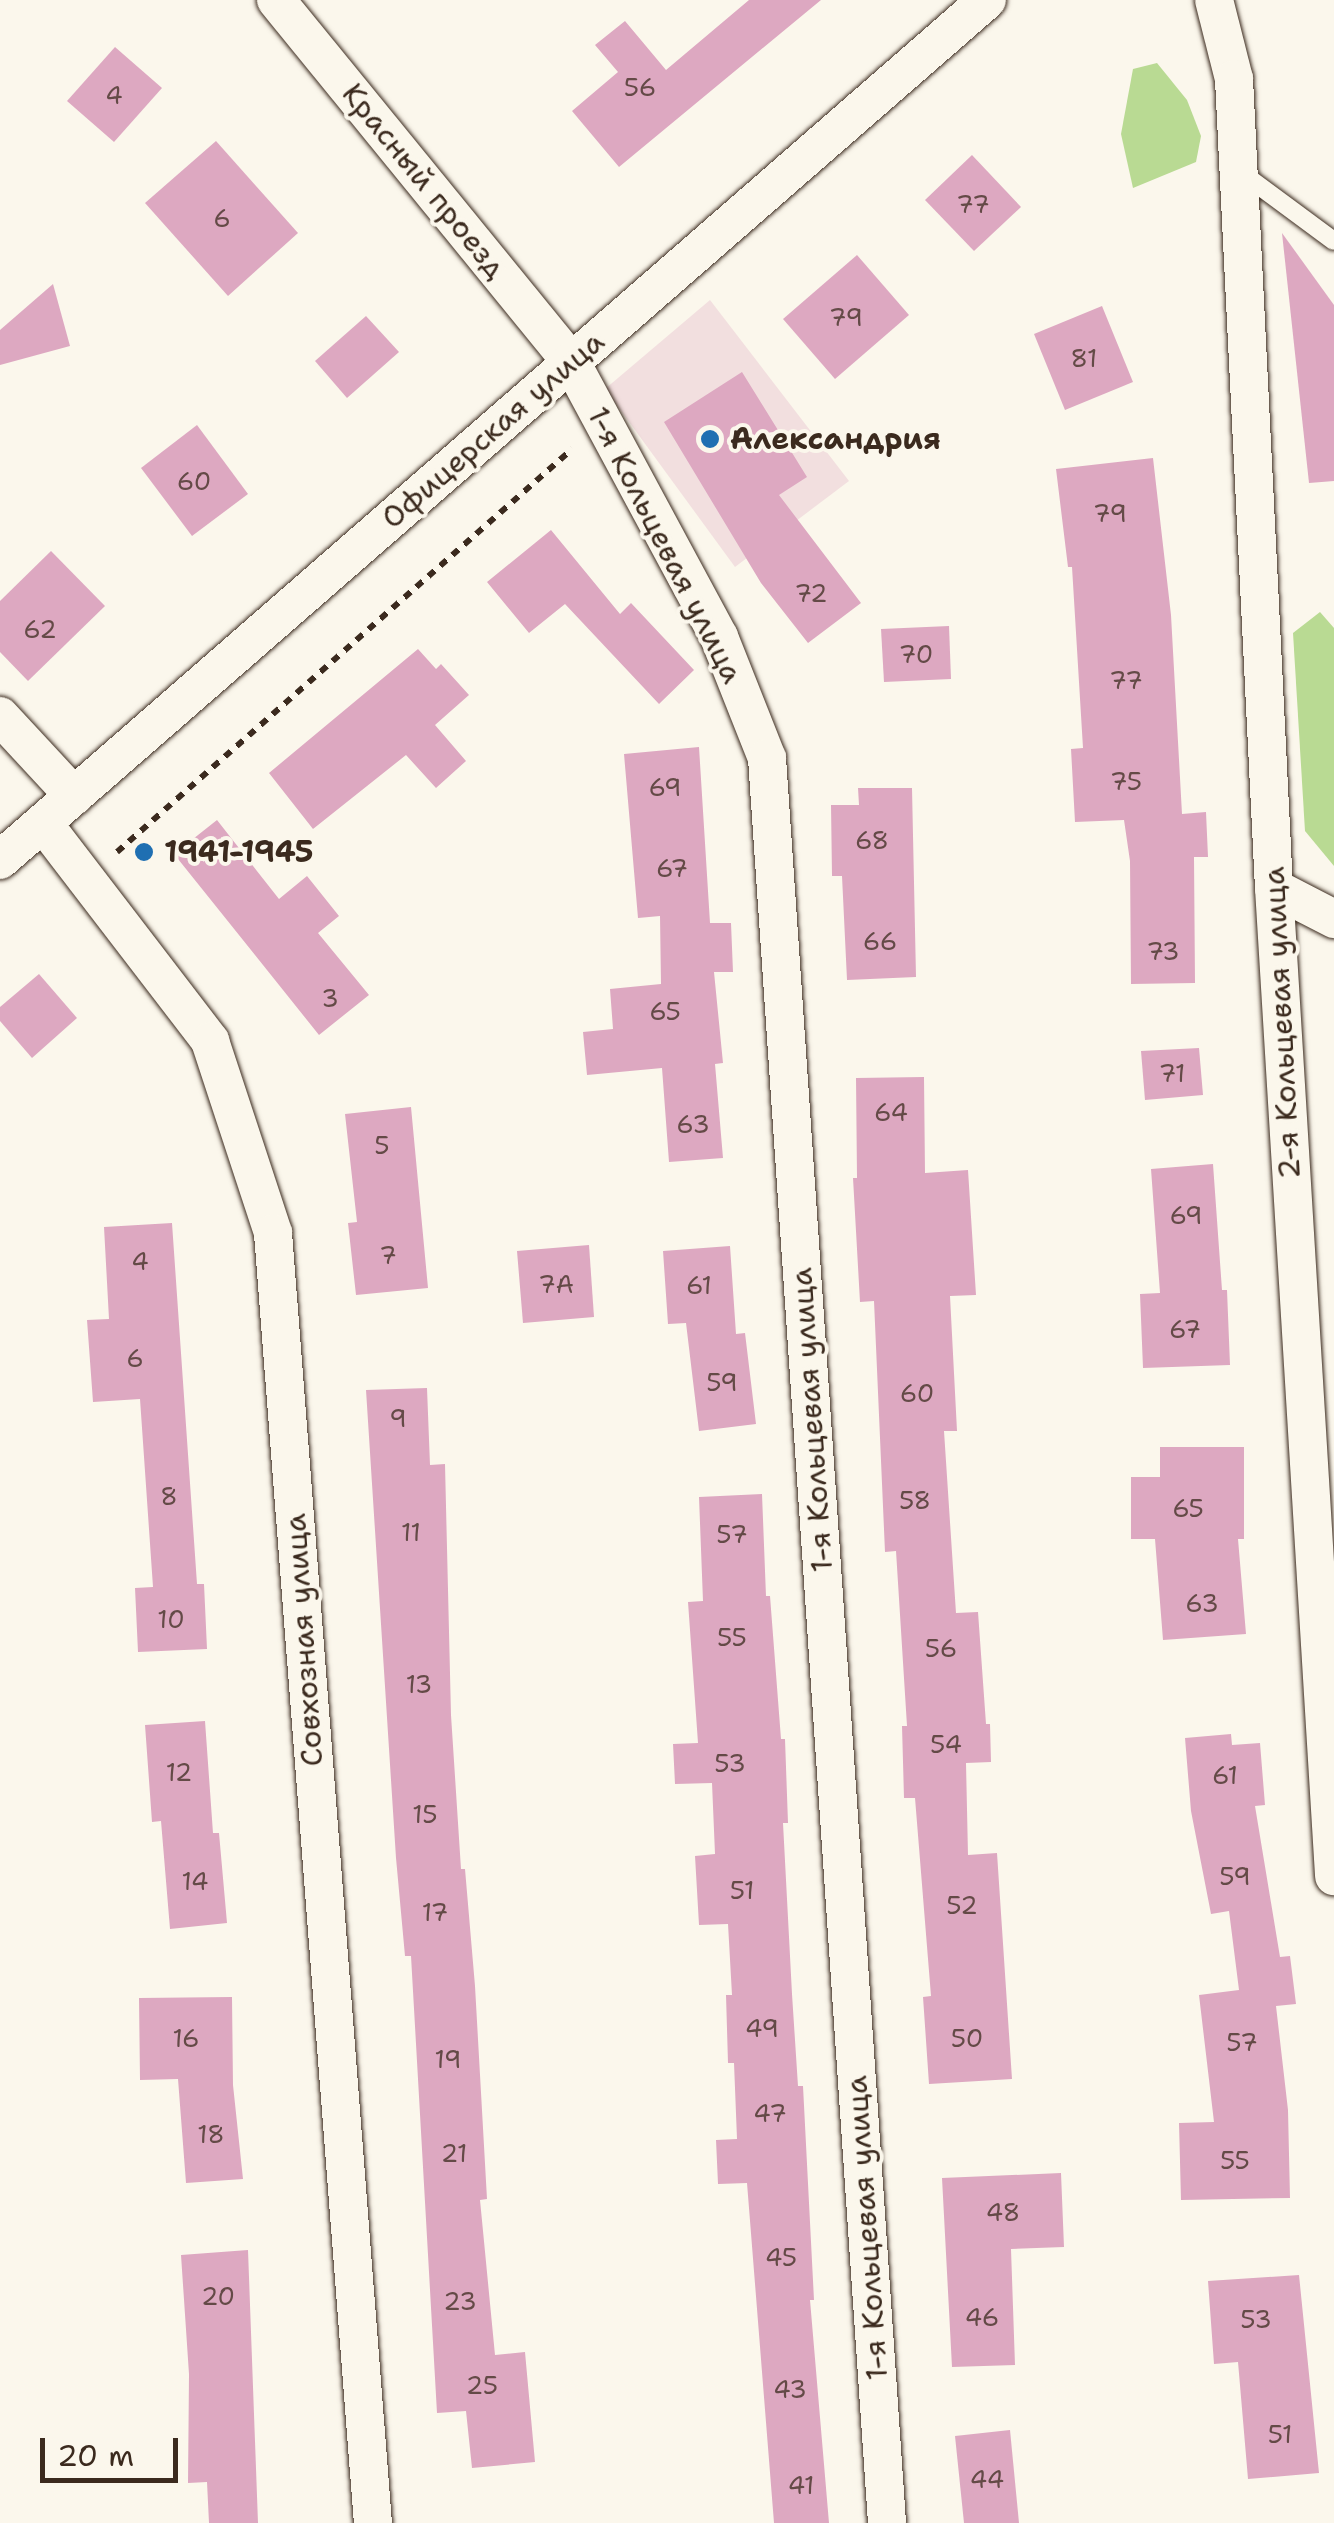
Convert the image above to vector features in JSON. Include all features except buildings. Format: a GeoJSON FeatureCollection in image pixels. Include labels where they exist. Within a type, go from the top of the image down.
{"type":"FeatureCollection","features":[{"type":"Feature","properties":{"kind":"street","name":"Красный проезд"},"geometry":{"type":"LineString","coordinates":[[276,0],[571,362]]}},
{"type":"Feature","properties":{"kind":"street","name":"Офицерская улица"},"geometry":{"type":"LineString","coordinates":[[0,860],[987,0]]}},
{"type":"Feature","properties":{"kind":"street","name":"2-я Кольцевая улица"},"geometry":{"type":"LineString","coordinates":[[1214,0],[1234,79],[1274,888],[1334,1876]]}},
{"type":"Feature","properties":{"kind":"street","name":"1-я Кольцевая улица"},"geometry":{"type":"LineString","coordinates":[[571,362],[719,637],[767,758],[887,2523]]}},
{"type":"Feature","properties":{"kind":"street"},"geometry":{"type":"LineString","coordinates":[[0,716],[74,796]]}},
{"type":"Feature","properties":{"kind":"street","name":"Совхозная улица"},"geometry":{"type":"LineString","coordinates":[[43,823],[210,1041],[272,1232],[373,2523]]}},
{"type":"Feature","properties":{"kind":"street"},"geometry":{"type":"LineString","coordinates":[[1274,888],[1334,918]]}},
{"type":"Feature","properties":{"kind":"lane"},"geometry":{"type":"LineString","coordinates":[[1238,170],[1334,241]]}},
{"type":"Feature","properties":{"kind":"path"},"geometry":{"type":"LineString","coordinates":[[87,880],[425,575],[603,422]]}},
{"type":"Feature","properties":{"kind":"shaded area"},"geometry":{"type":"Polygon","coordinates":[[[710,300],[849,481],[735,567],[605,389],[710,300]]]}},
{"type":"Feature","properties":{"kind":"green space"},"geometry":{"type":"Polygon","coordinates":[[[1157,63],[1187,100],[1201,136],[1196,162],[1133,188],[1121,134],[1133,69],[1157,63]]]}},
{"type":"Feature","properties":{"kind":"green space"},"geometry":{"type":"Polygon","coordinates":[[[1320,612],[1334,628],[1334,866],[1305,831],[1293,633],[1320,612]]]}},
{"type":"Feature","properties":{"kind":"place","name":"Александрия"},"geometry":{"type":"Point","coordinates":[710,439]}},
{"type":"Feature","properties":{"kind":"place","name":"1941-1945"},"geometry":{"type":"Point","coordinates":[144,852]}}]}
